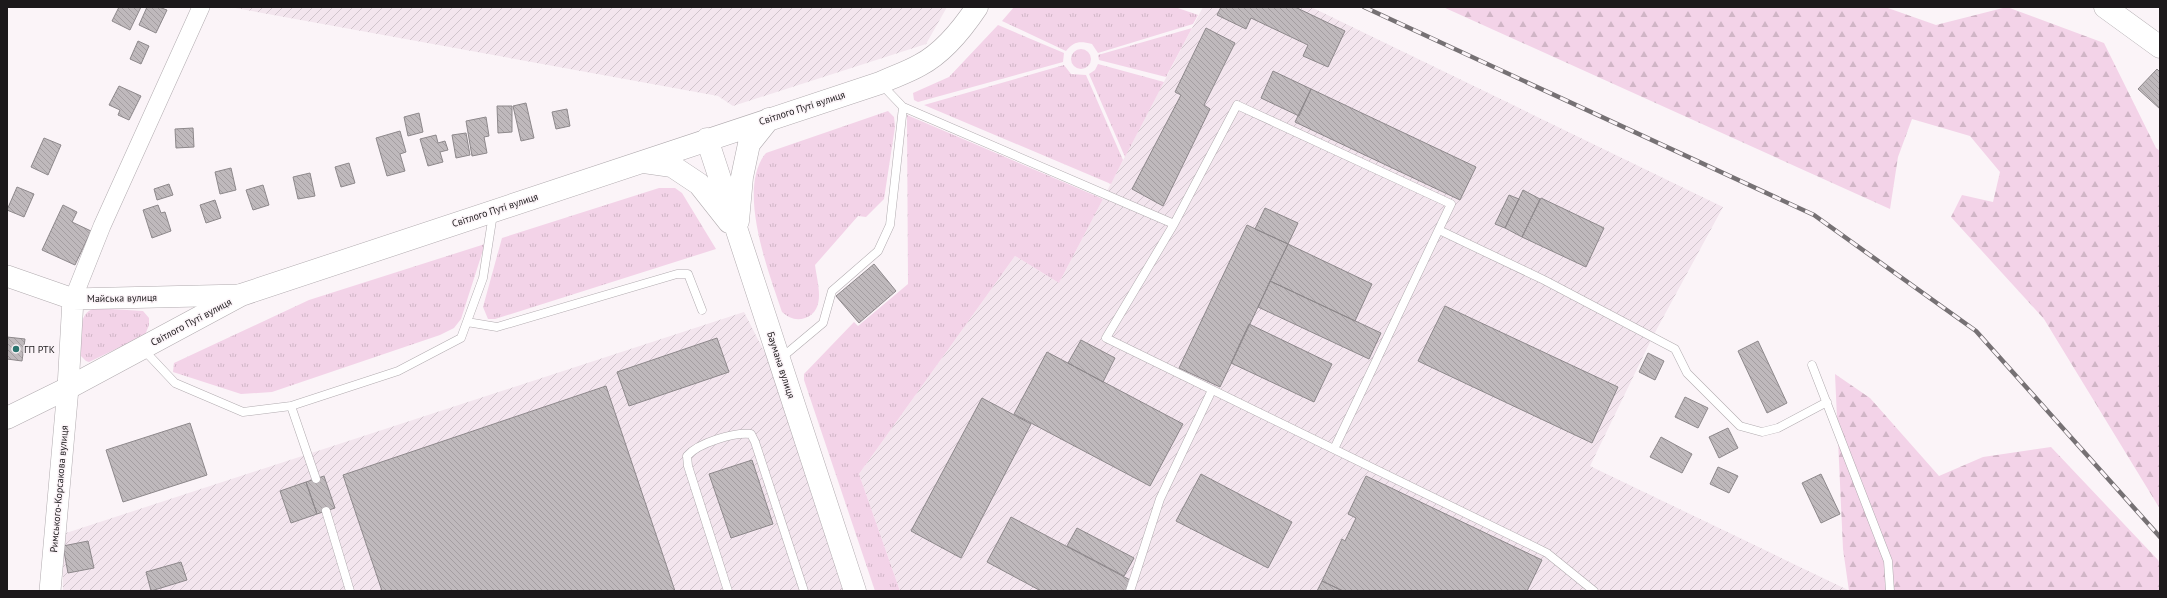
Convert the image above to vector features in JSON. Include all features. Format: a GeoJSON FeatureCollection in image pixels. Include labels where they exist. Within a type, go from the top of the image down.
{"type":"FeatureCollection","features":[{"type":"Feature","properties":{"kind":"main road","name":"Світлого Путі вулиця"},"geometry":{"type":"LineString","coordinates":[[7,418],[68,388],[241,295],[707,139],[880,83],[922,64],[945,46],[969,20],[977,7]]}},
{"type":"Feature","properties":{"kind":"main road"},"geometry":{"type":"LineString","coordinates":[[2105,7],[2160,47]]}},
{"type":"Feature","properties":{"kind":"main road"},"geometry":{"type":"LineString","coordinates":[[737,232],[742,177],[750,144],[769,119]]}},
{"type":"Feature","properties":{"kind":"main road","name":"Баумана вулиця"},"geometry":{"type":"LineString","coordinates":[[707,139],[778,360],[856,591]]}},
{"type":"Feature","properties":{"kind":"main road"},"geometry":{"type":"LineString","coordinates":[[641,162],[672,166],[699,184],[737,232]]}},
{"type":"Feature","properties":{"kind":"street"},"geometry":{"type":"LineString","coordinates":[[74,299],[102,226],[202,7]]}},
{"type":"Feature","properties":{"kind":"street","name":"Майська вулиця"},"geometry":{"type":"LineString","coordinates":[[7,276],[74,299],[241,295]]}},
{"type":"Feature","properties":{"kind":"street","name":"Римського-Корсакова вулиця"},"geometry":{"type":"LineString","coordinates":[[50,591],[68,388],[74,299]]}},
{"type":"Feature","properties":{"kind":"lane"},"geometry":{"type":"LineString","coordinates":[[880,83],[903,107],[1174,224]]}},
{"type":"Feature","properties":{"kind":"lane"},"geometry":{"type":"LineString","coordinates":[[1334,449],[1451,204],[1237,105],[1174,224],[1106,338],[1547,553],[1594,591]]}},
{"type":"Feature","properties":{"kind":"lane"},"geometry":{"type":"LineString","coordinates":[[778,360],[823,324],[832,291],[878,250],[890,225],[903,107]]}},
{"type":"Feature","properties":{"kind":"lane"},"geometry":{"type":"LineString","coordinates":[[142,348],[175,382],[243,412],[291,406],[398,371],[461,338],[484,278],[494,210]]}},
{"type":"Feature","properties":{"kind":"lane"},"geometry":{"type":"LineString","coordinates":[[1439,230],[1544,280],[1675,349],[1687,373],[1740,426],[1762,432],[1778,428],[1827,402]]}},
{"type":"Feature","properties":{"kind":"lane"},"geometry":{"type":"LineString","coordinates":[[467,322],[497,327],[677,274],[688,274],[702,310]]}},
{"type":"Feature","properties":{"kind":"lane"},"geometry":{"type":"LineString","coordinates":[[1812,365],[1888,561],[1890,591]]}},
{"type":"Feature","properties":{"kind":"lane"},"geometry":{"type":"LineString","coordinates":[[1130,591],[1160,499],[1212,390]]}},
{"type":"Feature","properties":{"kind":"lane"},"geometry":{"type":"LineString","coordinates":[[291,406],[316,479]]}},
{"type":"Feature","properties":{"kind":"lane"},"geometry":{"type":"LineString","coordinates":[[728,591],[686,456],[694,448],[741,432],[751,434],[755,442],[804,591]]}},
{"type":"Feature","properties":{"kind":"lane"},"geometry":{"type":"LineString","coordinates":[[326,511],[350,591]]}},
{"type":"Feature","properties":{"kind":"shaded area"},"geometry":{"type":"Polygon","coordinates":[[[230,7],[947,7],[926,44],[733,106],[718,96],[230,7]]]}},
{"type":"Feature","properties":{"kind":"shaded area"},"geometry":{"type":"Polygon","coordinates":[[[1203,7],[1311,7],[1723,207],[1652,338],[1590,466],[1850,591],[900,591],[859,474],[1015,256],[1059,283],[1203,7]]]}},
{"type":"Feature","properties":{"kind":"shaded area"},"geometry":{"type":"Polygon","coordinates":[[[744,312],[770,363],[846,591],[63,591],[63,534],[744,312]]]}},
{"type":"Feature","properties":{"kind":"green space"},"geometry":{"type":"Polygon","coordinates":[[[1014,7],[1175,7],[1198,15],[1193,24],[1098,53],[1092,44],[1084,42],[1072,45],[1066,51],[1002,21],[1014,7]]]}},
{"type":"Feature","properties":{"kind":"green space"},"geometry":{"type":"Polygon","coordinates":[[[1443,7],[1885,7],[1936,25],[2007,7],[2104,43],[2156,148],[2160,151],[2160,509],[2044,319],[1951,217],[1962,195],[1993,202],[2000,172],[1970,136],[1912,119],[1898,157],[1890,209],[1443,7]]]}},
{"type":"Feature","properties":{"kind":"green space"},"geometry":{"type":"Polygon","coordinates":[[[998,25],[1064,53],[1063,62],[918,102],[914,100],[913,93],[949,77],[998,25]]]}},
{"type":"Feature","properties":{"kind":"green space"},"geometry":{"type":"Polygon","coordinates":[[[1192,28],[1166,77],[1099,60],[1098,55],[1192,28]]]}},
{"type":"Feature","properties":{"kind":"green space"},"geometry":{"type":"Polygon","coordinates":[[[1081,49],[1088,52],[1091,59],[1088,66],[1081,69],[1074,66],[1071,59],[1074,52],[1081,49]]]}},
{"type":"Feature","properties":{"kind":"green space"},"geometry":{"type":"Polygon","coordinates":[[[1098,64],[1164,82],[1125,157],[1089,74],[1095,70],[1098,64]]]}},
{"type":"Feature","properties":{"kind":"green space"},"geometry":{"type":"Polygon","coordinates":[[[1064,65],[1071,74],[1086,75],[1123,160],[1111,184],[924,105],[1064,65]]]}},
{"type":"Feature","properties":{"kind":"green space"},"geometry":{"type":"Polygon","coordinates":[[[888,111],[894,117],[895,127],[884,199],[866,217],[858,216],[815,265],[819,295],[816,309],[812,314],[805,318],[799,319],[787,316],[782,312],[763,254],[758,231],[754,209],[754,188],[758,169],[766,153],[888,111]]]}},
{"type":"Feature","properties":{"kind":"green space"},"geometry":{"type":"Polygon","coordinates":[[[907,115],[1103,199],[1059,283],[1015,256],[859,474],[900,591],[875,591],[804,380],[804,374],[854,322],[858,326],[908,284],[907,115]]]}},
{"type":"Feature","properties":{"kind":"green space"},"geometry":{"type":"Polygon","coordinates":[[[659,188],[675,188],[682,193],[716,249],[495,319],[488,319],[483,307],[502,238],[659,188]]]}},
{"type":"Feature","properties":{"kind":"green space"},"geometry":{"type":"Polygon","coordinates":[[[485,244],[461,319],[454,328],[440,335],[272,392],[241,394],[173,372],[174,363],[309,300],[485,244]]]}},
{"type":"Feature","properties":{"kind":"green space"},"geometry":{"type":"Polygon","coordinates":[[[95,308],[143,311],[149,318],[149,325],[145,335],[89,362],[86,361],[80,355],[81,326],[85,315],[95,308]]]}},
{"type":"Feature","properties":{"kind":"green space"},"geometry":{"type":"Polygon","coordinates":[[[1835,374],[1870,398],[1939,476],[1983,457],[2051,447],[2158,560],[2160,564],[2160,591],[1849,591],[1843,549],[1835,374]]]}},
{"type":"Feature","properties":{"kind":"building"},"geometry":{"type":"Polygon","coordinates":[[[119,7],[141,7],[130,30],[112,21],[119,7]]]}},
{"type":"Feature","properties":{"kind":"building"},"geometry":{"type":"Polygon","coordinates":[[[147,7],[159,7],[167,10],[156,33],[139,25],[147,7]]]}},
{"type":"Feature","properties":{"kind":"building"},"geometry":{"type":"Polygon","coordinates":[[[1221,7],[1295,7],[1345,31],[1328,67],[1303,56],[1308,45],[1251,18],[1246,29],[1217,15],[1221,7]]]}},
{"type":"Feature","properties":{"kind":"building"},"geometry":{"type":"Polygon","coordinates":[[[1206,28],[1235,43],[1204,105],[1210,109],[1163,206],[1132,189],[1181,95],[1175,92],[1206,28]]]}},
{"type":"Feature","properties":{"kind":"building"},"geometry":{"type":"Polygon","coordinates":[[[138,41],[149,46],[141,64],[130,59],[138,41]]]}},
{"type":"Feature","properties":{"kind":"building"},"geometry":{"type":"Polygon","coordinates":[[[2157,69],[2160,72],[2160,109],[2138,89],[2157,69]]]}},
{"type":"Feature","properties":{"kind":"building"},"geometry":{"type":"Polygon","coordinates":[[[1273,71],[1311,89],[1299,116],[1261,98],[1273,71]]]}},
{"type":"Feature","properties":{"kind":"building"},"geometry":{"type":"Polygon","coordinates":[[[119,86],[141,96],[129,120],[118,115],[120,110],[109,105],[119,86]]]}},
{"type":"Feature","properties":{"kind":"building"},"geometry":{"type":"Polygon","coordinates":[[[1311,89],[1476,167],[1460,200],[1295,122],[1311,89]]]}},
{"type":"Feature","properties":{"kind":"building"},"geometry":{"type":"Polygon","coordinates":[[[526,103],[534,138],[521,141],[513,106],[526,103]]]}},
{"type":"Feature","properties":{"kind":"building"},"geometry":{"type":"Polygon","coordinates":[[[497,106],[512,106],[512,132],[498,133],[497,106]]]}},
{"type":"Feature","properties":{"kind":"building"},"geometry":{"type":"Polygon","coordinates":[[[567,109],[570,126],[556,129],[552,112],[567,109]]]}},
{"type":"Feature","properties":{"kind":"building"},"geometry":{"type":"Polygon","coordinates":[[[419,113],[423,132],[408,136],[404,117],[419,113]]]}},
{"type":"Feature","properties":{"kind":"building"},"geometry":{"type":"Polygon","coordinates":[[[486,117],[489,136],[484,137],[487,153],[472,156],[466,121],[486,117]]]}},
{"type":"Feature","properties":{"kind":"building"},"geometry":{"type":"Polygon","coordinates":[[[193,128],[194,147],[176,148],[175,129],[193,128]]]}},
{"type":"Feature","properties":{"kind":"building"},"geometry":{"type":"Polygon","coordinates":[[[400,131],[406,152],[400,154],[405,171],[387,176],[376,138],[400,131]]]}},
{"type":"Feature","properties":{"kind":"building"},"geometry":{"type":"Polygon","coordinates":[[[466,133],[470,155],[456,158],[452,135],[466,133]]]}},
{"type":"Feature","properties":{"kind":"building"},"geometry":{"type":"Polygon","coordinates":[[[436,135],[438,143],[445,141],[448,150],[440,152],[443,162],[428,166],[420,139],[436,135]]]}},
{"type":"Feature","properties":{"kind":"building"},"geometry":{"type":"Polygon","coordinates":[[[44,138],[61,145],[48,175],[31,167],[44,138]]]}},
{"type":"Feature","properties":{"kind":"building"},"geometry":{"type":"Polygon","coordinates":[[[349,163],[355,183],[341,187],[335,167],[349,163]]]}},
{"type":"Feature","properties":{"kind":"building"},"geometry":{"type":"Polygon","coordinates":[[[231,168],[236,190],[220,194],[215,172],[231,168]]]}},
{"type":"Feature","properties":{"kind":"building"},"geometry":{"type":"Polygon","coordinates":[[[310,173],[315,196],[298,199],[293,177],[310,173]]]}},
{"type":"Feature","properties":{"kind":"building"},"geometry":{"type":"Polygon","coordinates":[[[169,184],[173,195],[157,200],[154,189],[169,184]]]}},
{"type":"Feature","properties":{"kind":"building"},"geometry":{"type":"Polygon","coordinates":[[[263,185],[269,205],[253,210],[246,190],[263,185]]]}},
{"type":"Feature","properties":{"kind":"building"},"geometry":{"type":"Polygon","coordinates":[[[17,187],[34,194],[24,217],[7,210],[17,187]]]}},
{"type":"Feature","properties":{"kind":"building"},"geometry":{"type":"Polygon","coordinates":[[[1523,190],[1540,199],[1522,237],[1505,228],[1523,190]]]}},
{"type":"Feature","properties":{"kind":"building"},"geometry":{"type":"Polygon","coordinates":[[[1509,195],[1519,199],[1505,228],[1495,224],[1509,195]]]}},
{"type":"Feature","properties":{"kind":"building"},"geometry":{"type":"Polygon","coordinates":[[[1541,198],[1604,228],[1586,267],[1522,237],[1541,198]]]}},
{"type":"Feature","properties":{"kind":"building"},"geometry":{"type":"Polygon","coordinates":[[[215,200],[221,218],[206,223],[200,205],[215,200]]]}},
{"type":"Feature","properties":{"kind":"building"},"geometry":{"type":"Polygon","coordinates":[[[63,205],[77,212],[72,222],[91,231],[75,265],[42,250],[63,205]]]}},
{"type":"Feature","properties":{"kind":"building"},"geometry":{"type":"Polygon","coordinates":[[[158,205],[161,213],[165,212],[171,231],[152,238],[143,210],[158,205]]]}},
{"type":"Feature","properties":{"kind":"building"},"geometry":{"type":"Polygon","coordinates":[[[1265,208],[1298,223],[1288,244],[1255,229],[1265,208]]]}},
{"type":"Feature","properties":{"kind":"building"},"geometry":{"type":"Polygon","coordinates":[[[1247,225],[1288,244],[1220,387],[1179,368],[1247,225]]]}},
{"type":"Feature","properties":{"kind":"building"},"geometry":{"type":"Polygon","coordinates":[[[1288,244],[1372,284],[1355,321],[1270,281],[1288,244]]]}},
{"type":"Feature","properties":{"kind":"building"},"geometry":{"type":"Polygon","coordinates":[[[874,264],[896,291],[859,323],[836,296],[874,264]]]}},
{"type":"Feature","properties":{"kind":"building"},"geometry":{"type":"Polygon","coordinates":[[[1270,281],[1381,333],[1369,359],[1258,307],[1270,281]]]}},
{"type":"Feature","properties":{"kind":"building"},"geometry":{"type":"Polygon","coordinates":[[[1445,306],[1618,387],[1592,443],[1418,361],[1445,306]]]}},
{"type":"Feature","properties":{"kind":"building"},"geometry":{"type":"Polygon","coordinates":[[[1249,324],[1332,364],[1314,402],[1231,363],[1249,324]]]}},
{"type":"Feature","properties":{"kind":"building","name":"ГП РТК"},"geometry":{"type":"Polygon","coordinates":[[[7,337],[25,339],[22,361],[7,359],[7,337]]]}},
{"type":"Feature","properties":{"kind":"building"},"geometry":{"type":"Polygon","coordinates":[[[717,338],[729,372],[629,406],[617,372],[717,338]]]}},
{"type":"Feature","properties":{"kind":"building"},"geometry":{"type":"Polygon","coordinates":[[[1081,340],[1115,358],[1103,382],[1068,363],[1081,340]]]}},
{"type":"Feature","properties":{"kind":"building"},"geometry":{"type":"Polygon","coordinates":[[[1758,341],[1787,403],[1767,413],[1738,351],[1758,341]]]}},
{"type":"Feature","properties":{"kind":"building"},"geometry":{"type":"Polygon","coordinates":[[[1047,352],[1183,424],[1150,486],[1014,414],[1047,352]]]}},
{"type":"Feature","properties":{"kind":"building"},"geometry":{"type":"Polygon","coordinates":[[[1648,353],[1664,361],[1655,380],[1639,372],[1648,353]]]}},
{"type":"Feature","properties":{"kind":"building"},"geometry":{"type":"Polygon","coordinates":[[[606,386],[675,591],[382,591],[343,475],[606,386]]]}},
{"type":"Feature","properties":{"kind":"building"},"geometry":{"type":"Polygon","coordinates":[[[1685,397],[1708,408],[1698,428],[1675,417],[1685,397]]]}},
{"type":"Feature","properties":{"kind":"building"},"geometry":{"type":"Polygon","coordinates":[[[982,398],[1031,424],[961,558],[911,531],[982,398]]]}},
{"type":"Feature","properties":{"kind":"building"},"geometry":{"type":"Polygon","coordinates":[[[190,423],[207,475],[123,502],[106,450],[190,423]]]}},
{"type":"Feature","properties":{"kind":"building"},"geometry":{"type":"Polygon","coordinates":[[[1728,428],[1738,448],[1719,458],[1709,437],[1728,428]]]}},
{"type":"Feature","properties":{"kind":"building"},"geometry":{"type":"Polygon","coordinates":[[[1661,437],[1692,454],[1682,473],[1650,457],[1661,437]]]}},
{"type":"Feature","properties":{"kind":"building"},"geometry":{"type":"Polygon","coordinates":[[[752,460],[773,524],[731,538],[709,474],[752,460]]]}},
{"type":"Feature","properties":{"kind":"building"},"geometry":{"type":"Polygon","coordinates":[[[1718,467],[1738,476],[1729,493],[1710,484],[1718,467]]]}},
{"type":"Feature","properties":{"kind":"building"},"geometry":{"type":"Polygon","coordinates":[[[1201,474],[1292,522],[1268,568],[1176,521],[1201,474]]]}},
{"type":"Feature","properties":{"kind":"building"},"geometry":{"type":"Polygon","coordinates":[[[1821,474],[1840,514],[1821,523],[1802,483],[1821,474]]]}},
{"type":"Feature","properties":{"kind":"building"},"geometry":{"type":"Polygon","coordinates":[[[324,476],[335,508],[317,514],[306,482],[324,476]]]}},
{"type":"Feature","properties":{"kind":"building"},"geometry":{"type":"Polygon","coordinates":[[[1366,476],[1542,560],[1527,591],[1343,591],[1322,581],[1342,539],[1345,541],[1356,518],[1348,514],[1366,476]]]}},
{"type":"Feature","properties":{"kind":"building"},"geometry":{"type":"Polygon","coordinates":[[[306,482],[317,514],[291,523],[280,491],[306,482]]]}},
{"type":"Feature","properties":{"kind":"building"},"geometry":{"type":"Polygon","coordinates":[[[1011,517],[1132,581],[1126,591],[1041,591],[987,562],[1011,517]]]}},
{"type":"Feature","properties":{"kind":"building"},"geometry":{"type":"Polygon","coordinates":[[[1077,528],[1134,558],[1124,576],[1067,546],[1077,528]]]}},
{"type":"Feature","properties":{"kind":"building"},"geometry":{"type":"Polygon","coordinates":[[[88,541],[94,568],[68,573],[63,546],[88,541]]]}},
{"type":"Feature","properties":{"kind":"building"},"geometry":{"type":"Polygon","coordinates":[[[181,562],[187,580],[151,591],[146,572],[181,562]]]}},
{"type":"Feature","properties":{"kind":"building"},"geometry":{"type":"Polygon","coordinates":[[[1322,581],[1343,591],[1317,591],[1322,581]]]}},
{"type":"Feature","properties":{"kind":"railway"},"geometry":{"type":"LineString","coordinates":[[1364,7],[1814,215],[1976,331],[2160,537]]}},
{"type":"Feature","properties":{"kind":"place","name":"ГП РТК"},"geometry":{"type":"Point","coordinates":[16,349]}}]}
